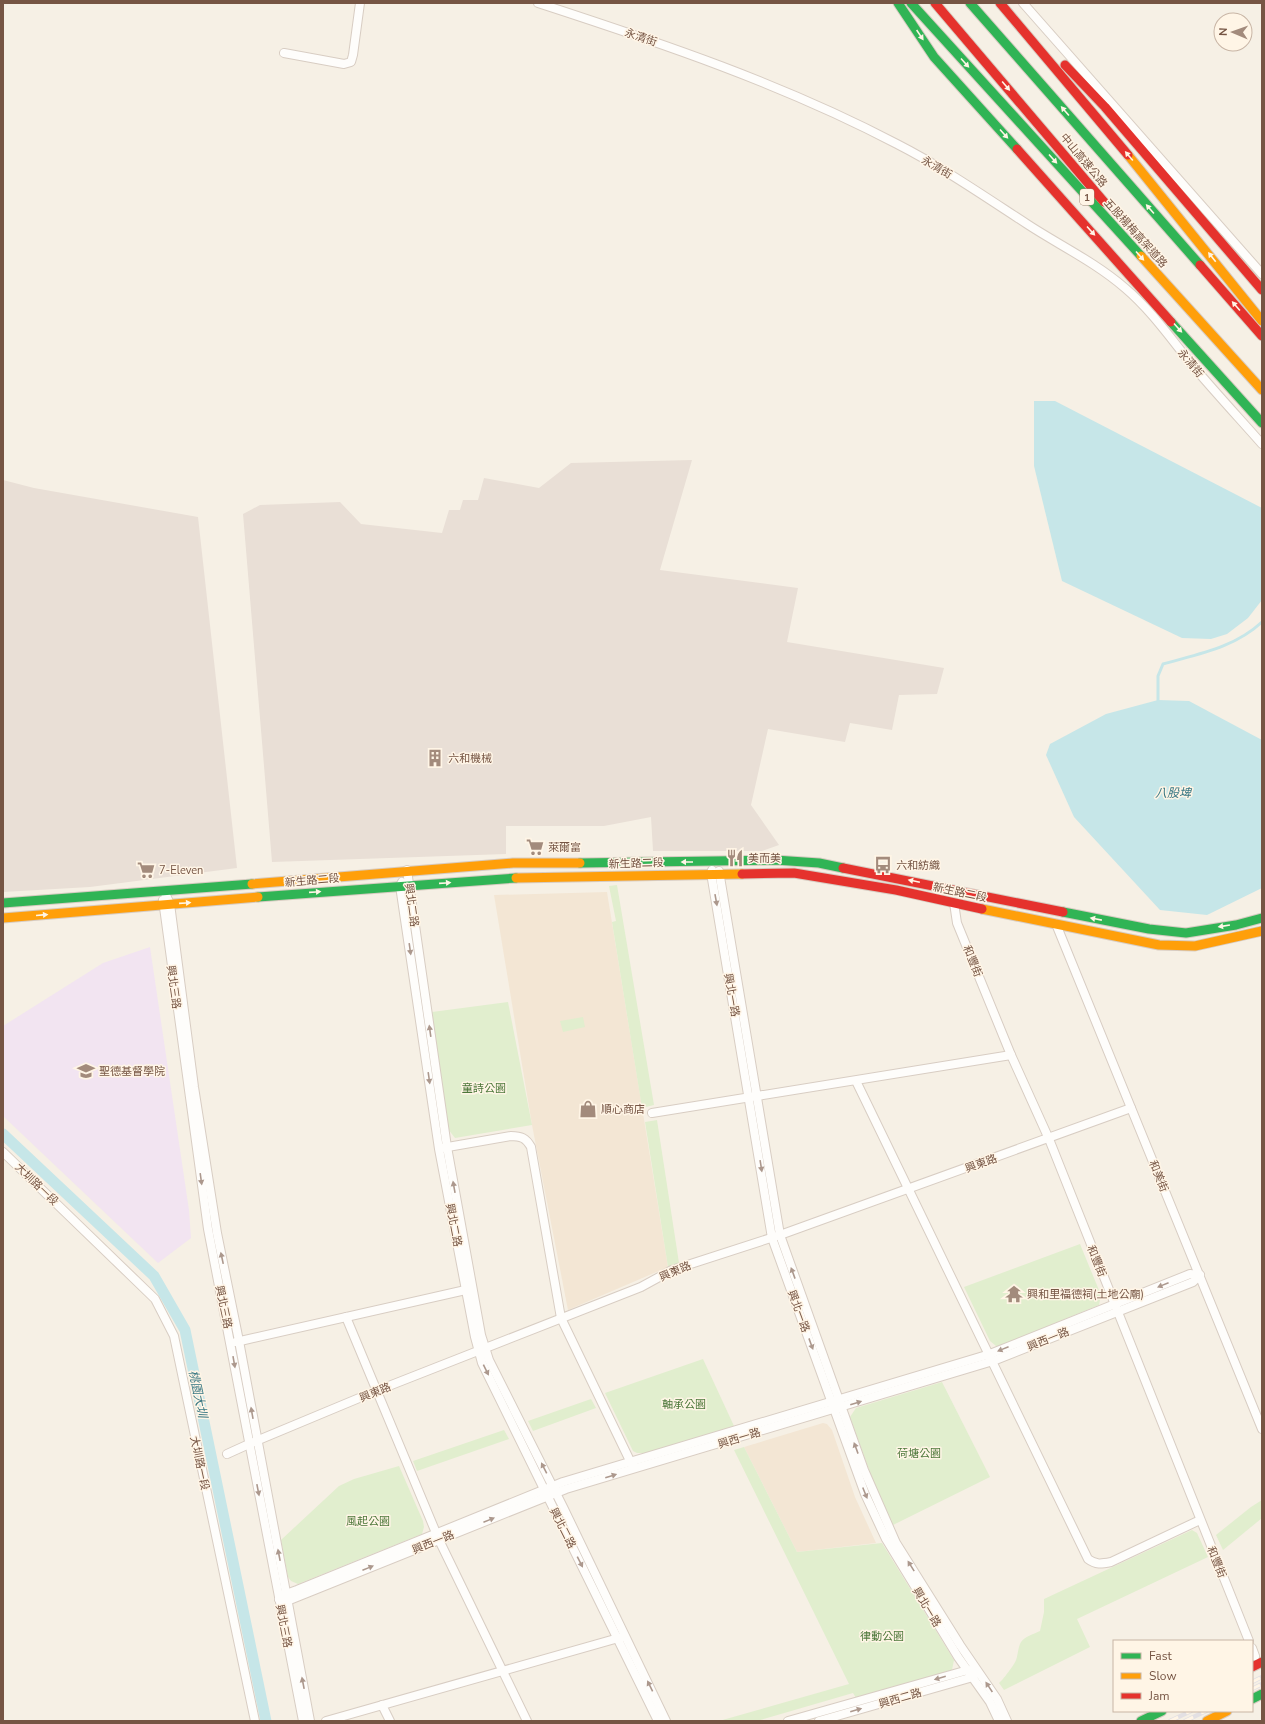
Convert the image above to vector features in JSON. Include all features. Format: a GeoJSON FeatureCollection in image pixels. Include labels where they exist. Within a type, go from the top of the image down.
{"type":"FeatureCollection","features":[{"type":"Feature","properties":{"kind":"main road"},"geometry":{"type":"LineString","coordinates":[[898,3],[934,57],[1262,423]]}},
{"type":"Feature","properties":{"kind":"main road","name":"五股楊梅高架道路"},"geometry":{"type":"LineString","coordinates":[[911,3],[1262,390]]}},
{"type":"Feature","properties":{"kind":"main road","name":"中山高速公路"},"geometry":{"type":"LineString","coordinates":[[935,3],[1262,386]]}},
{"type":"Feature","properties":{"kind":"main road","name":"中山高速公路"},"geometry":{"type":"LineString","coordinates":[[970,3],[1262,336]]}},
{"type":"Feature","properties":{"kind":"main road"},"geometry":{"type":"LineString","coordinates":[[1000,3],[1165,199],[1262,321]]}},
{"type":"Feature","properties":{"kind":"main road"},"geometry":{"type":"LineString","coordinates":[[1004,3],[1105,107],[1262,290]]}},
{"type":"Feature","properties":{"kind":"main road","name":"新生路二段"},"geometry":{"type":"LineString","coordinates":[[3,904],[95,895],[164,891],[407,870],[513,863],[714,862],[775,860],[819,863],[1149,929],[1186,932],[1262,918]]}},
{"type":"Feature","properties":{"kind":"main road","name":"新生路二段"},"geometry":{"type":"LineString","coordinates":[[3,918],[405,885],[515,878],[565,878],[716,873],[794,873],[896,890],[1159,945],[1195,946],[1262,931]]}},
{"type":"Feature","properties":{"kind":"main road"},"geometry":{"type":"LineString","coordinates":[[1253,1698],[1262,1694]]}},
{"type":"Feature","properties":{"kind":"main road"},"geometry":{"type":"LineString","coordinates":[[1141,1721],[1160,1712]]}},
{"type":"Feature","properties":{"kind":"main road"},"geometry":{"type":"LineString","coordinates":[[1207,1721],[1226,1712]]}},
{"type":"Feature","properties":{"kind":"street"},"geometry":{"type":"LineString","coordinates":[[284,53],[344,64],[350,62],[353,55],[360,3]]}},
{"type":"Feature","properties":{"kind":"street","name":"永清街"},"geometry":{"type":"LineString","coordinates":[[538,3],[608,25],[734,70],[805,99],[898,144],[956,178],[1123,286],[1143,305],[1206,381],[1262,444]]}},
{"type":"Feature","properties":{"kind":"street"},"geometry":{"type":"LineString","coordinates":[[1023,3],[1262,274]]}},
{"type":"Feature","properties":{"kind":"street","name":"興北一路"},"geometry":{"type":"LineString","coordinates":[[714,862],[776,1237],[837,1405],[864,1494],[886,1539],[968,1670],[975,1674],[999,1721]]}},
{"type":"Feature","properties":{"kind":"street","name":"興北二路"},"geometry":{"type":"LineString","coordinates":[[407,870],[405,885],[443,1148],[469,1289],[481,1335],[482,1363],[545,1493],[666,1721]]}},
{"type":"Feature","properties":{"kind":"street","name":"興北三路"},"geometry":{"type":"LineString","coordinates":[[164,891],[208,1229],[253,1442]]}},
{"type":"Feature","properties":{"kind":"street","name":"和豐街"},"geometry":{"type":"LineString","coordinates":[[954,903],[957,923],[1011,1055],[1048,1139],[1249,1640]]}},
{"type":"Feature","properties":{"kind":"street"},"geometry":{"type":"LineString","coordinates":[[166,904],[217,1233],[240,1341],[253,1442],[310,1721]]}},
{"type":"Feature","properties":{"kind":"street","name":"和美街"},"geometry":{"type":"LineString","coordinates":[[1056,924],[1262,1429]]}},
{"type":"Feature","properties":{"kind":"street"},"geometry":{"type":"LineString","coordinates":[[652,1113],[1011,1055]]}},
{"type":"Feature","properties":{"kind":"street"},"geometry":{"type":"LineString","coordinates":[[856,1081],[1088,1559],[1094,1563],[1100,1564],[1111,1562],[1200,1520]]}},
{"type":"Feature","properties":{"kind":"street","name":"興東路"},"geometry":{"type":"LineString","coordinates":[[228,1454],[253,1442],[482,1348],[641,1287],[672,1270],[776,1237],[1131,1108]]}},
{"type":"Feature","properties":{"kind":"street"},"geometry":{"type":"LineString","coordinates":[[443,1148],[511,1136],[520,1136],[528,1140],[531,1147],[561,1318],[633,1466],[554,1490]]}},
{"type":"Feature","properties":{"kind":"street","name":"大圳路一段"},"geometry":{"type":"LineString","coordinates":[[3,1152],[155,1299],[174,1336],[255,1721]]}},
{"type":"Feature","properties":{"kind":"street","name":"興西一路"},"geometry":{"type":"LineString","coordinates":[[633,1466],[991,1357],[1116,1308],[1193,1282],[1200,1275]]}},
{"type":"Feature","properties":{"kind":"street"},"geometry":{"type":"LineString","coordinates":[[231,1343],[469,1289]]}},
{"type":"Feature","properties":{"kind":"street"},"geometry":{"type":"LineString","coordinates":[[346,1317],[438,1536],[527,1721]]}},
{"type":"Feature","properties":{"kind":"street","name":"興北二路"},"geometry":{"type":"LineString","coordinates":[[482,1348],[554,1490],[622,1637],[658,1721]]}},
{"type":"Feature","properties":{"kind":"street"},"geometry":{"type":"LineString","coordinates":[[837,1405],[871,1489],[896,1543],[975,1674],[997,1698],[1007,1721]]}},
{"type":"Feature","properties":{"kind":"street","name":"興西一路"},"geometry":{"type":"LineString","coordinates":[[284,1598],[554,1490]]}},
{"type":"Feature","properties":{"kind":"street","name":"興北三路"},"geometry":{"type":"LineString","coordinates":[[284,1598],[303,1721]]}},
{"type":"Feature","properties":{"kind":"street"},"geometry":{"type":"LineString","coordinates":[[326,1721],[622,1637]]}},
{"type":"Feature","properties":{"kind":"street"},"geometry":{"type":"LineString","coordinates":[[788,1721],[968,1670]]}},
{"type":"Feature","properties":{"kind":"street","name":"興西二路"},"geometry":{"type":"LineString","coordinates":[[819,1721],[975,1674]]}},
{"type":"Feature","properties":{"kind":"street"},"geometry":{"type":"LineString","coordinates":[[382,1705],[390,1721]]}},
{"type":"Feature","properties":{"kind":"shaded area"},"geometry":{"type":"Polygon","coordinates":[[[692,460],[660,570],[798,588],[787,642],[944,668],[937,694],[899,695],[892,730],[850,723],[845,742],[768,729],[751,805],[779,845],[762,851],[653,851],[651,817],[604,826],[506,826],[506,854],[272,862],[243,514],[260,505],[340,502],[361,524],[442,533],[449,510],[460,510],[463,500],[478,500],[484,478],[539,488],[571,463],[692,460]]]}},
{"type":"Feature","properties":{"kind":"shaded area"},"geometry":{"type":"Polygon","coordinates":[[[3,480],[34,488],[198,517],[237,868],[90,887],[3,892],[3,480]]]}},
{"type":"Feature","properties":{"kind":"shaded area"},"geometry":{"type":"Polygon","coordinates":[[[607,892],[668,1267],[568,1310],[532,1125],[494,895],[607,892]]]}},
{"type":"Feature","properties":{"kind":"shaded area","name":"聖德基督學院"},"geometry":{"type":"Polygon","coordinates":[[[150,947],[189,1210],[191,1238],[158,1263],[3,1116],[3,1026],[103,963],[150,947]]]}},
{"type":"Feature","properties":{"kind":"shaded area"},"geometry":{"type":"Polygon","coordinates":[[[823,1423],[827,1424],[832,1430],[855,1497],[876,1543],[797,1552],[744,1447],[823,1423]]]}},
{"type":"Feature","properties":{"kind":"green space"},"geometry":{"type":"Polygon","coordinates":[[[617,885],[654,1105],[642,1108],[612,922],[616,921],[609,886],[617,885]]]}},
{"type":"Feature","properties":{"kind":"green space","name":"童詩公園"},"geometry":{"type":"Polygon","coordinates":[[[508,1002],[532,1125],[455,1138],[448,1129],[432,1012],[508,1002]]]}},
{"type":"Feature","properties":{"kind":"green space"},"geometry":{"type":"Polygon","coordinates":[[[583,1017],[585,1027],[563,1032],[560,1021],[583,1017]]]}},
{"type":"Feature","properties":{"kind":"green space"},"geometry":{"type":"Polygon","coordinates":[[[657,1120],[679,1263],[668,1267],[645,1122],[657,1120]]]}},
{"type":"Feature","properties":{"kind":"green space"},"geometry":{"type":"Polygon","coordinates":[[[1080,1244],[1101,1295],[1099,1305],[1000,1346],[996,1346],[990,1341],[964,1287],[1080,1244]]]}},
{"type":"Feature","properties":{"kind":"green space","name":"軸承公園"},"geometry":{"type":"Polygon","coordinates":[[[703,1359],[734,1426],[646,1453],[637,1453],[633,1451],[605,1393],[703,1359]]]}},
{"type":"Feature","properties":{"kind":"green space","name":"荷塘公園"},"geometry":{"type":"Polygon","coordinates":[[[942,1382],[990,1477],[893,1525],[876,1489],[850,1417],[856,1408],[942,1382]]]}},
{"type":"Feature","properties":{"kind":"green space"},"geometry":{"type":"Polygon","coordinates":[[[591,1399],[596,1408],[533,1431],[528,1421],[591,1399]]]}},
{"type":"Feature","properties":{"kind":"green space"},"geometry":{"type":"Polygon","coordinates":[[[504,1430],[509,1439],[417,1471],[413,1461],[504,1430]]]}},
{"type":"Feature","properties":{"kind":"green space","name":"律動公園"},"geometry":{"type":"Polygon","coordinates":[[[744,1447],[797,1552],[882,1543],[954,1660],[952,1670],[856,1698],[853,1693],[757,1721],[719,1721],[849,1684],[734,1450],[744,1447]]]}},
{"type":"Feature","properties":{"kind":"green space","name":"風起公園"},"geometry":{"type":"Polygon","coordinates":[[[399,1466],[423,1521],[424,1527],[422,1534],[298,1584],[291,1581],[288,1577],[281,1540],[339,1486],[354,1479],[399,1466]]]}},
{"type":"Feature","properties":{"kind":"green space"},"geometry":{"type":"Polygon","coordinates":[[[1262,1500],[1262,1518],[1223,1550],[1216,1535],[1262,1500]]]}},
{"type":"Feature","properties":{"kind":"green space"},"geometry":{"type":"Polygon","coordinates":[[[1192,1530],[1197,1533],[1208,1557],[1077,1619],[1090,1647],[1004,1690],[999,1683],[1015,1662],[1021,1642],[1027,1637],[1040,1631],[1044,1612],[1044,1599],[1192,1530]]]}},
{"type":"Feature","properties":{"kind":"water"},"geometry":{"type":"Polygon","coordinates":[[[1034,401],[1055,401],[1262,508],[1262,600],[1248,618],[1227,634],[1211,639],[1182,638],[1062,581],[1034,466],[1034,401]]]}},
{"type":"Feature","properties":{"kind":"water","name":"八股埤"},"geometry":{"type":"Polygon","coordinates":[[[1158,700],[1189,701],[1262,740],[1262,888],[1207,915],[1160,910],[1074,817],[1046,755],[1050,744],[1106,714],[1158,700]]]}},
{"type":"Feature","properties":{"kind":"waterway"},"geometry":{"type":"LineString","coordinates":[[1158,700],[1158,676],[1163,664],[1228,644],[1251,631],[1262,622]]}},
{"type":"Feature","properties":{"kind":"waterway","name":"桃園大圳"},"geometry":{"type":"LineString","coordinates":[[3,1134],[154,1276],[185,1330],[266,1721]]}},
{"type":"Feature","properties":{"kind":"railway"},"geometry":{"type":"LineString","coordinates":[[1253,1682],[1262,1677]]}},
{"type":"Feature","properties":{"kind":"railway"},"geometry":{"type":"LineString","coordinates":[[1253,1688],[1262,1684]]}},
{"type":"Feature","properties":{"kind":"railway"},"geometry":{"type":"LineString","coordinates":[[1170,1721],[1189,1712]]}},
{"type":"Feature","properties":{"kind":"railway"},"geometry":{"type":"LineString","coordinates":[[1185,1721],[1204,1712]]}},
{"type":"Feature","properties":{"kind":"traffic: fast"},"geometry":{"type":"LineString","coordinates":[[898,3],[934,57],[1017,149]]}},
{"type":"Feature","properties":{"kind":"traffic: fast"},"geometry":{"type":"LineString","coordinates":[[911,3],[1141,256]]}},
{"type":"Feature","properties":{"kind":"traffic: fast"},"geometry":{"type":"LineString","coordinates":[[970,3],[1200,265]]}},
{"type":"Feature","properties":{"kind":"traffic: fast"},"geometry":{"type":"LineString","coordinates":[[1171,322],[1262,423]]}},
{"type":"Feature","properties":{"kind":"traffic: fast"},"geometry":{"type":"LineString","coordinates":[[580,863],[775,860],[819,863],[843,868]]}},
{"type":"Feature","properties":{"kind":"traffic: fast"},"geometry":{"type":"LineString","coordinates":[[258,897],[516,878]]}},
{"type":"Feature","properties":{"kind":"traffic: fast"},"geometry":{"type":"LineString","coordinates":[[3,903],[252,884]]}},
{"type":"Feature","properties":{"kind":"traffic: fast"},"geometry":{"type":"LineString","coordinates":[[1063,912],[1149,929],[1186,933],[1236,925],[1262,918]]}},
{"type":"Feature","properties":{"kind":"traffic: fast"},"geometry":{"type":"LineString","coordinates":[[1253,1698],[1262,1694]]}},
{"type":"Feature","properties":{"kind":"traffic: fast"},"geometry":{"type":"LineString","coordinates":[[1141,1721],[1160,1712]]}},
{"type":"Feature","properties":{"kind":"traffic: slow"},"geometry":{"type":"LineString","coordinates":[[1128,155],[1262,321]]}},
{"type":"Feature","properties":{"kind":"traffic: slow"},"geometry":{"type":"LineString","coordinates":[[1141,256],[1262,390]]}},
{"type":"Feature","properties":{"kind":"traffic: slow"},"geometry":{"type":"LineString","coordinates":[[252,884],[513,863],[580,863]]}},
{"type":"Feature","properties":{"kind":"traffic: slow"},"geometry":{"type":"LineString","coordinates":[[516,878],[742,874]]}},
{"type":"Feature","properties":{"kind":"traffic: slow"},"geometry":{"type":"LineString","coordinates":[[3,918],[258,897]]}},
{"type":"Feature","properties":{"kind":"traffic: slow"},"geometry":{"type":"LineString","coordinates":[[982,909],[1159,945],[1195,946],[1262,931]]}},
{"type":"Feature","properties":{"kind":"traffic: slow"},"geometry":{"type":"LineString","coordinates":[[1207,1721],[1225,1712]]}},
{"type":"Feature","properties":{"kind":"traffic: jam"},"geometry":{"type":"LineString","coordinates":[[935,3],[1104,202]]}},
{"type":"Feature","properties":{"kind":"traffic: jam"},"geometry":{"type":"LineString","coordinates":[[1000,3],[1128,155]]}},
{"type":"Feature","properties":{"kind":"traffic: jam"},"geometry":{"type":"LineString","coordinates":[[1065,65],[1105,107],[1262,290]]}},
{"type":"Feature","properties":{"kind":"traffic: jam"},"geometry":{"type":"LineString","coordinates":[[1017,149],[1171,322]]}},
{"type":"Feature","properties":{"kind":"traffic: jam"},"geometry":{"type":"LineString","coordinates":[[1200,265],[1262,336]]}},
{"type":"Feature","properties":{"kind":"traffic: jam"},"geometry":{"type":"LineString","coordinates":[[843,868],[1063,912]]}},
{"type":"Feature","properties":{"kind":"traffic: jam"},"geometry":{"type":"LineString","coordinates":[[742,874],[794,873],[896,890],[982,909]]}},
{"type":"Feature","properties":{"kind":"traffic: jam"},"geometry":{"type":"LineString","coordinates":[[1253,1666],[1262,1662]]}},
{"type":"Feature","properties":{"kind":"place","name":"六和機械"},"geometry":{"type":"Point","coordinates":[435,758]}},
{"type":"Feature","properties":{"kind":"place","name":"萊爾富"},"geometry":{"type":"Point","coordinates":[535,847]}},
{"type":"Feature","properties":{"kind":"place","name":"美而美"},"geometry":{"type":"Point","coordinates":[735,858]}},
{"type":"Feature","properties":{"kind":"place","name":"六和紡織"},"geometry":{"type":"Point","coordinates":[883,865]}},
{"type":"Feature","properties":{"kind":"place","name":"7-Eleven"},"geometry":{"type":"Point","coordinates":[146,870]}},
{"type":"Feature","properties":{"kind":"place","name":"聖德基督學院"},"geometry":{"type":"Point","coordinates":[86,1071]}},
{"type":"Feature","properties":{"kind":"place","name":"順心商店"},"geometry":{"type":"Point","coordinates":[588,1109]}},
{"type":"Feature","properties":{"kind":"place","name":"興和里福德祠(土地公廟)"},"geometry":{"type":"Point","coordinates":[1014,1294]}}]}
